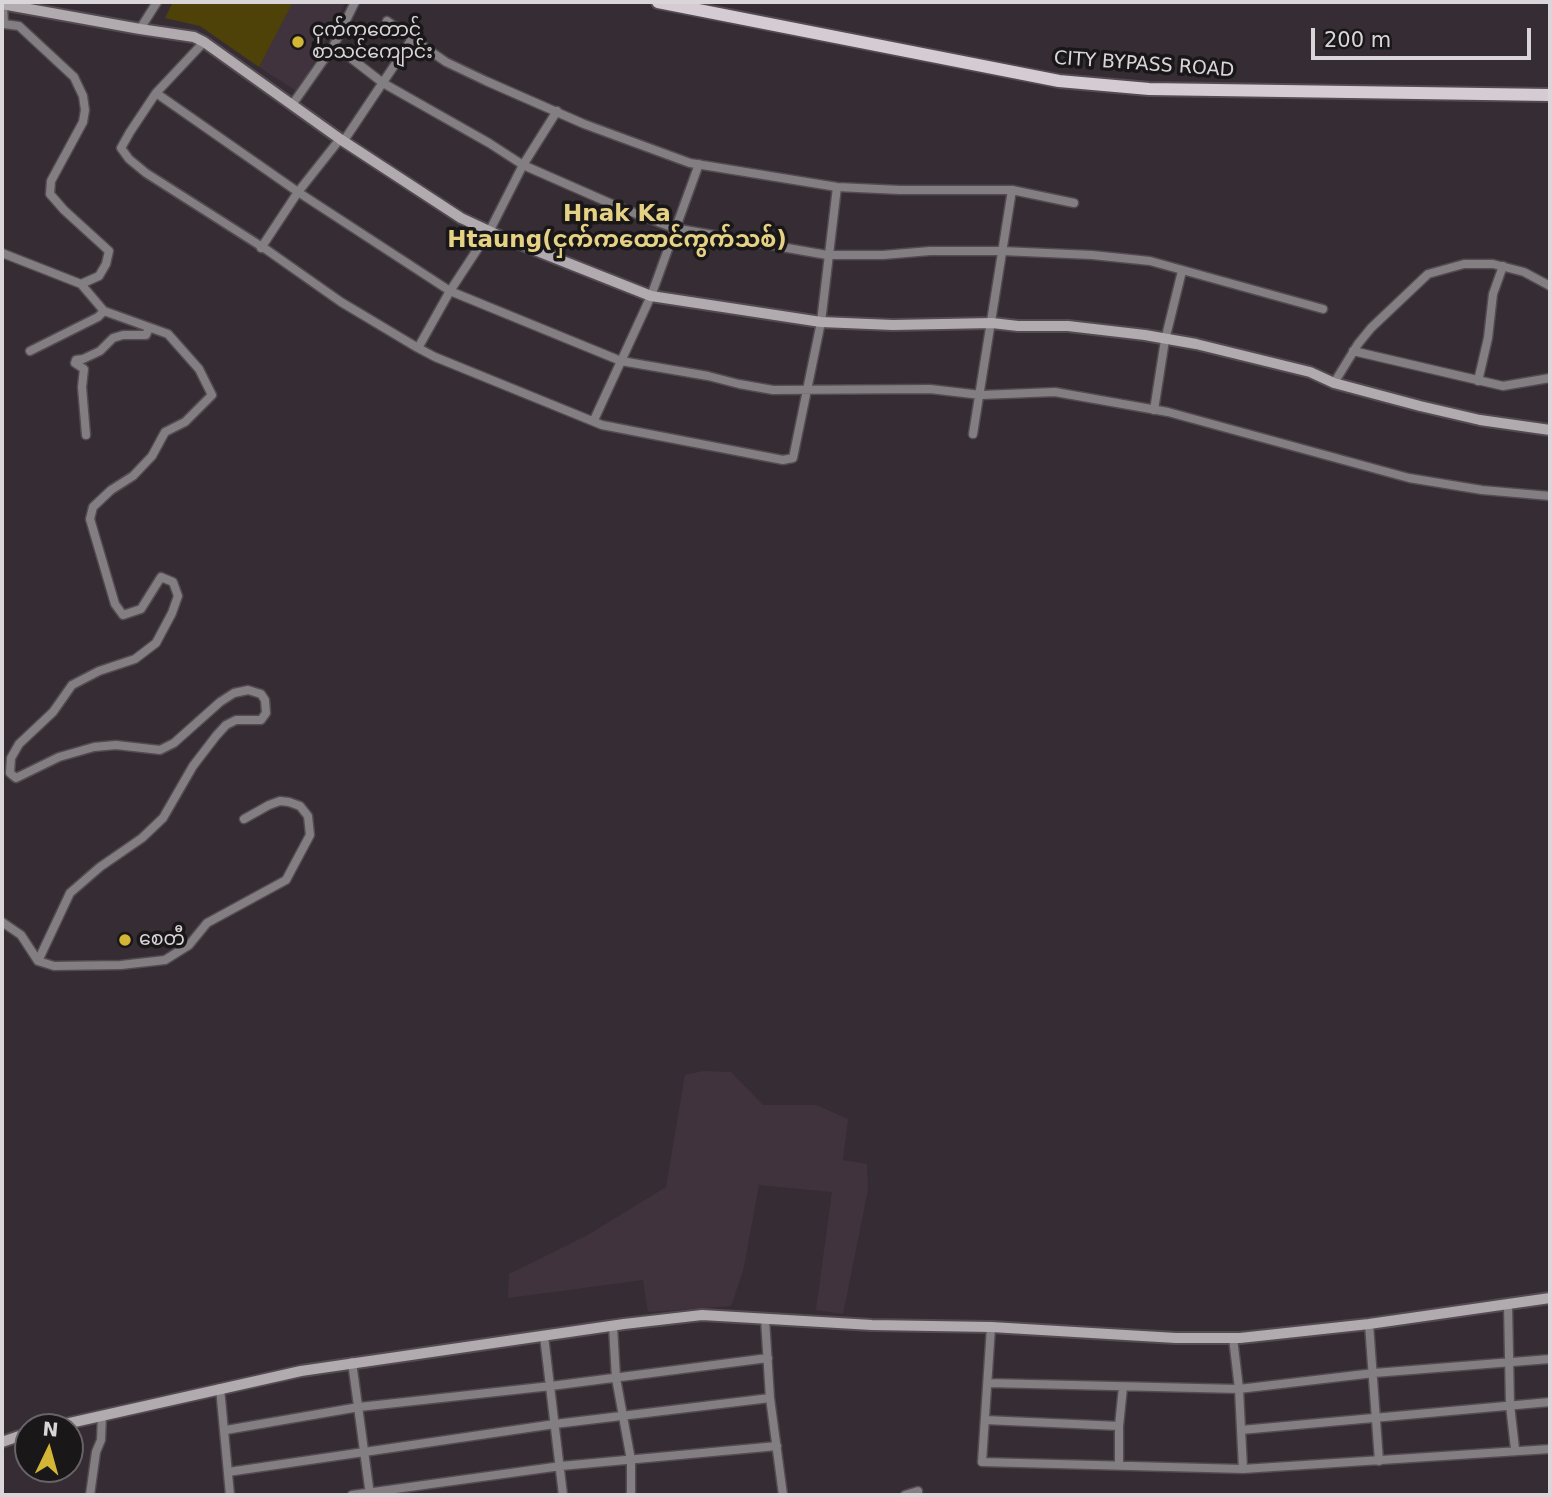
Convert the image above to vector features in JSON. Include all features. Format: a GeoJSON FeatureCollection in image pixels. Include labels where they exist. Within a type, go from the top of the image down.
{"type":"FeatureCollection","features":[{"type":"Feature","properties":{"kind":"main road","name":"CITY BYPASS ROAD"},"geometry":{"type":"LineString","coordinates":[[658,2],[1059,81],[1149,89],[1550,95]]}},
{"type":"Feature","properties":{"kind":"main road"},"geometry":{"type":"LineString","coordinates":[[9,4],[194,37],[342,141],[461,218],[651,296],[821,322],[1068,326],[1145,335],[1196,344],[1310,372],[1334,383],[1480,420],[1550,430]]}},
{"type":"Feature","properties":{"kind":"main road"},"geometry":{"type":"LineString","coordinates":[[84,1420],[220,1388],[352,1363],[702,1315],[873,1325],[991,1327],[1176,1338],[1233,1338],[1369,1324],[1550,1298]]}},
{"type":"Feature","properties":{"kind":"street"},"geometry":{"type":"LineString","coordinates":[[140,29],[157,2]]}},
{"type":"Feature","properties":{"kind":"street"},"geometry":{"type":"LineString","coordinates":[[292,105],[334,45],[355,2]]}},
{"type":"Feature","properties":{"kind":"street"},"geometry":{"type":"LineString","coordinates":[[9,4],[4,24],[19,26],[74,77],[83,96],[83,122],[51,181],[50,194],[109,251],[99,276],[81,284]]}},
{"type":"Feature","properties":{"kind":"street"},"geometry":{"type":"LineString","coordinates":[[387,20],[446,62],[584,124],[690,163],[837,187],[1012,190],[1074,203]]}},
{"type":"Feature","properties":{"kind":"street"},"geometry":{"type":"LineString","coordinates":[[261,248],[298,192],[342,141],[412,39]]}},
{"type":"Feature","properties":{"kind":"street"},"geometry":{"type":"LineString","coordinates":[[204,42],[156,93],[121,148],[129,159],[341,302],[418,348],[602,425],[783,460],[793,458],[821,322],[837,187]]}},
{"type":"Feature","properties":{"kind":"street"},"geometry":{"type":"LineString","coordinates":[[334,45],[383,83],[523,165],[674,228],[827,255],[1002,251],[1150,261],[1323,309]]}},
{"type":"Feature","properties":{"kind":"street"},"geometry":{"type":"LineString","coordinates":[[156,93],[298,192],[450,290],[621,361],[773,390],[930,389],[981,395],[1055,392],[1154,410],[1306,448],[1409,478],[1482,490],[1550,496]]}},
{"type":"Feature","properties":{"kind":"street"},"geometry":{"type":"LineString","coordinates":[[418,348],[450,290],[490,230],[523,165],[557,111]]}},
{"type":"Feature","properties":{"kind":"street"},"geometry":{"type":"LineString","coordinates":[[594,420],[651,296],[699,164]]}},
{"type":"Feature","properties":{"kind":"street"},"geometry":{"type":"LineString","coordinates":[[973,435],[1012,190]]}},
{"type":"Feature","properties":{"kind":"street"},"geometry":{"type":"LineString","coordinates":[[2,253],[81,284],[104,311],[168,334],[199,369],[208,382],[212,395],[185,422],[165,432],[152,456],[133,476],[93,506],[90,519],[115,604],[123,615],[141,609],[161,577],[173,582],[178,596],[156,643],[135,659],[99,671],[72,685],[53,712],[19,744],[11,758],[10,773],[16,778],[59,757],[94,747],[116,744],[160,750],[174,743],[234,693],[248,690],[261,694],[265,700],[266,713],[261,720],[236,720],[226,725],[193,766],[163,818],[142,838],[100,867],[70,893],[38,961]]}},
{"type":"Feature","properties":{"kind":"street"},"geometry":{"type":"LineString","coordinates":[[1334,383],[1371,328],[1428,274],[1464,264],[1493,264],[1524,272],[1550,286]]}},
{"type":"Feature","properties":{"kind":"street"},"geometry":{"type":"LineString","coordinates":[[1478,381],[1488,338],[1493,294],[1503,266]]}},
{"type":"Feature","properties":{"kind":"street"},"geometry":{"type":"LineString","coordinates":[[1154,410],[1165,340],[1182,271]]}},
{"type":"Feature","properties":{"kind":"street"},"geometry":{"type":"LineString","coordinates":[[30,351],[98,317],[104,311]]}},
{"type":"Feature","properties":{"kind":"street"},"geometry":{"type":"LineString","coordinates":[[86,435],[82,387],[85,369],[75,363],[76,360],[100,351],[113,338],[146,335],[149,328]]}},
{"type":"Feature","properties":{"kind":"street"},"geometry":{"type":"LineString","coordinates":[[1353,351],[1503,386],[1550,378]]}},
{"type":"Feature","properties":{"kind":"street"},"geometry":{"type":"LineString","coordinates":[[2,922],[21,935],[38,961],[54,966],[107,966],[165,960],[189,945],[207,923],[286,880],[310,835],[308,816],[300,806],[281,802],[269,805],[244,819]]}},
{"type":"Feature","properties":{"kind":"street"},"geometry":{"type":"LineString","coordinates":[[1508,1305],[1510,1405],[1515,1449]]}},
{"type":"Feature","properties":{"kind":"street"},"geometry":{"type":"LineString","coordinates":[[765,1319],[770,1398],[783,1495]]}},
{"type":"Feature","properties":{"kind":"street"},"geometry":{"type":"LineString","coordinates":[[1369,1324],[1379,1461]]}},
{"type":"Feature","properties":{"kind":"street"},"geometry":{"type":"LineString","coordinates":[[613,1326],[615,1378],[631,1460],[631,1495]]}},
{"type":"Feature","properties":{"kind":"street"},"geometry":{"type":"LineString","coordinates":[[991,1327],[982,1462],[1243,1469],[1550,1448]]}},
{"type":"Feature","properties":{"kind":"street"},"geometry":{"type":"LineString","coordinates":[[544,1336],[563,1495]]}},
{"type":"Feature","properties":{"kind":"street"},"geometry":{"type":"LineString","coordinates":[[1233,1338],[1239,1389],[1243,1469]]}},
{"type":"Feature","properties":{"kind":"street"},"geometry":{"type":"LineString","coordinates":[[226,1430],[359,1407],[768,1358]]}},
{"type":"Feature","properties":{"kind":"street"},"geometry":{"type":"LineString","coordinates":[[988,1383],[1239,1389],[1374,1373],[1550,1359]]}},
{"type":"Feature","properties":{"kind":"street"},"geometry":{"type":"LineString","coordinates":[[352,1363],[370,1493]]}},
{"type":"Feature","properties":{"kind":"street"},"geometry":{"type":"LineString","coordinates":[[1119,1465],[1123,1387]]}},
{"type":"Feature","properties":{"kind":"street"},"geometry":{"type":"LineString","coordinates":[[220,1388],[230,1495]]}},
{"type":"Feature","properties":{"kind":"street"},"geometry":{"type":"LineString","coordinates":[[228,1472],[555,1424],[770,1398]]}},
{"type":"Feature","properties":{"kind":"street"},"geometry":{"type":"LineString","coordinates":[[1241,1430],[1550,1402]]}},
{"type":"Feature","properties":{"kind":"street"},"geometry":{"type":"LineString","coordinates":[[90,1495],[96,1452],[102,1440],[102,1416]]}},
{"type":"Feature","properties":{"kind":"street"},"geometry":{"type":"LineString","coordinates":[[985,1420],[1119,1426]]}},
{"type":"Feature","properties":{"kind":"street"},"geometry":{"type":"LineString","coordinates":[[352,1495],[561,1466],[777,1446]]}},
{"type":"Feature","properties":{"kind":"street"},"geometry":{"type":"LineString","coordinates":[[906,1495],[919,1491]]}},
{"type":"Feature","properties":{"kind":"shaded area"},"geometry":{"type":"Polygon","coordinates":[[[173,2],[293,2],[259,67],[200,26],[165,18],[173,2]]]}},
{"type":"Feature","properties":{"kind":"shaded area","name":"ငှက်ကတောင် စာသင်ကျောင်း"},"geometry":{"type":"Polygon","coordinates":[[[293,2],[346,2],[298,92],[259,67],[293,2]]]}},
{"type":"Feature","properties":{"kind":"shaded area"},"geometry":{"type":"Polygon","coordinates":[[[704,1071],[731,1072],[763,1105],[816,1105],[848,1119],[843,1160],[867,1164],[868,1189],[843,1314],[816,1310],[832,1192],[759,1185],[743,1271],[731,1306],[648,1312],[643,1280],[508,1298],[509,1274],[586,1236],[666,1187],[685,1075],[704,1071]]]}},
{"type":"Feature","properties":{"kind":"place","name":"ငှက်ကတောင် စာသင်ကျောင်း"},"geometry":{"type":"Point","coordinates":[298,42]}},
{"type":"Feature","properties":{"kind":"place","name":"စေတီ"},"geometry":{"type":"Point","coordinates":[125,940]}},
{"type":"Feature","properties":{"kind":"district","name":"Hnak Ka Htaung(ငှက်ကထောင်ကွက်သစ်)"},"geometry":{"type":"Point","coordinates":[617,228]}}]}
